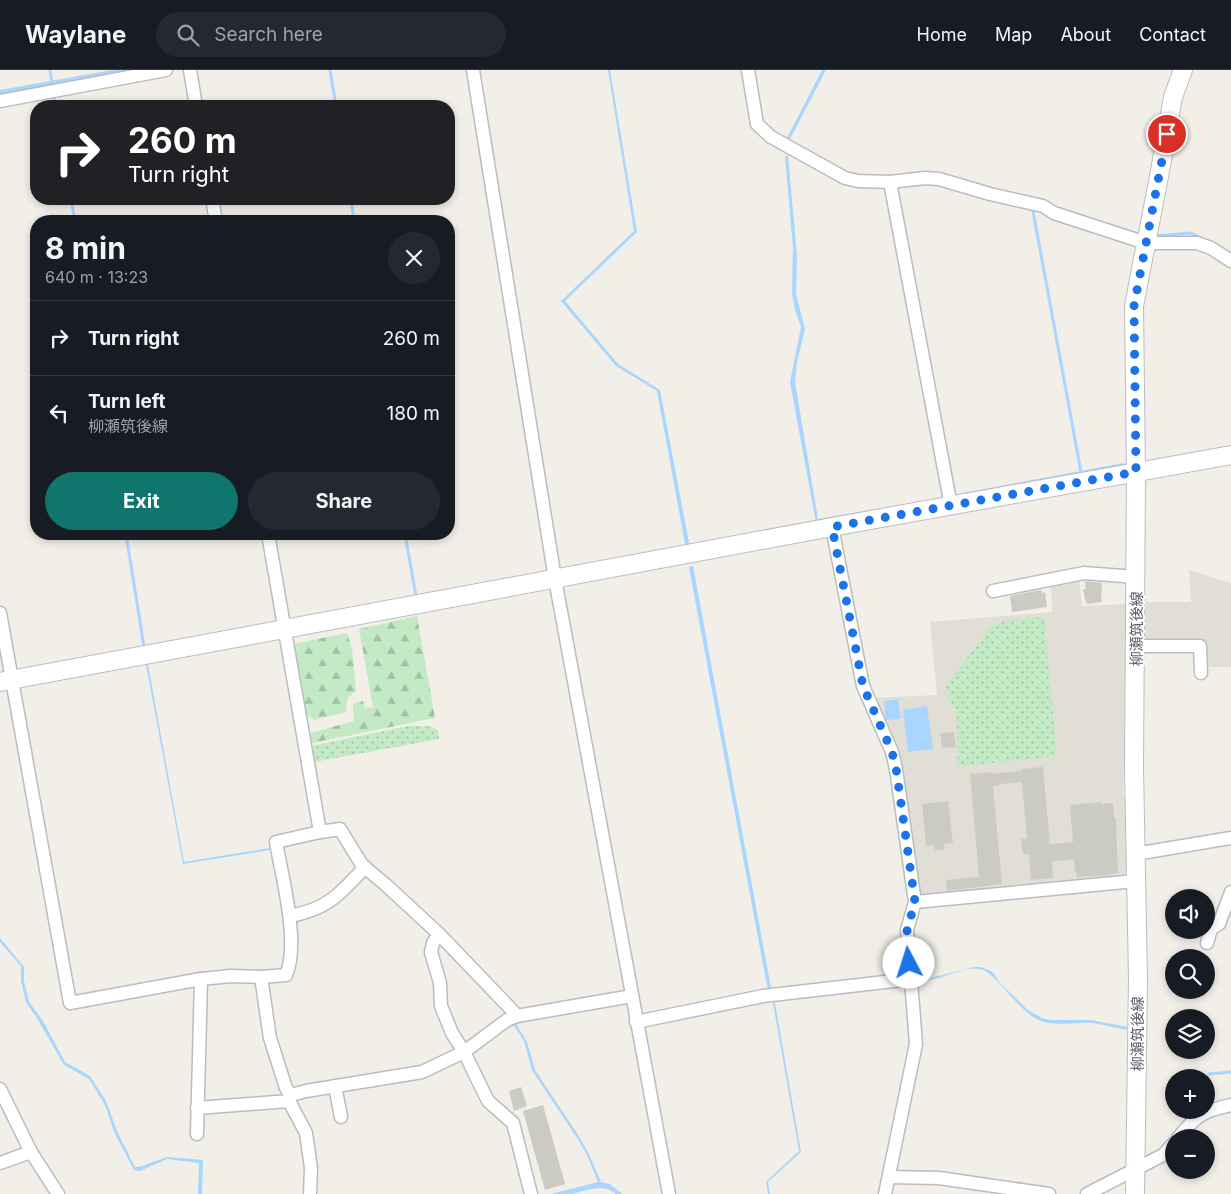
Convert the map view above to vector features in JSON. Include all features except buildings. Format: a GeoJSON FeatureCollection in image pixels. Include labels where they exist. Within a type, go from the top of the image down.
{"type":"FeatureCollection","features":[{"type":"Feature","properties":{"kind":"street"},"geometry":{"type":"LineString","coordinates":[[0,101],[166,70]]}},
{"type":"Feature","properties":{"kind":"street"},"geometry":{"type":"LineString","coordinates":[[190,70],[195,100]]}},
{"type":"Feature","properties":{"kind":"street"},"geometry":{"type":"LineString","coordinates":[[472,70],[555,578],[669,1194]]}},
{"type":"Feature","properties":{"kind":"street"},"geometry":{"type":"LineString","coordinates":[[748,70],[758,124],[770,137],[845,178],[858,182],[890,182],[925,178],[939,179],[990,194],[1043,206],[1054,214],[1146,243],[1197,243],[1211,248],[1231,261]]}},
{"type":"Feature","properties":{"kind":"street","name":"柳瀬筑後線"},"geometry":{"type":"LineString","coordinates":[[1136,1194],[1138,980],[1135,881],[1136,472],[1134,306],[1173,97],[1183,70]]}},
{"type":"Feature","properties":{"kind":"street"},"geometry":{"type":"LineString","coordinates":[[890,182],[951,506]]}},
{"type":"Feature","properties":{"kind":"street"},"geometry":{"type":"LineString","coordinates":[[6,681],[555,578],[1231,455]]}},
{"type":"Feature","properties":{"kind":"street"},"geometry":{"type":"LineString","coordinates":[[832,527],[863,686],[892,752],[896,768],[915,902],[907,930],[916,1044],[885,1194]]}},
{"type":"Feature","properties":{"kind":"street"},"geometry":{"type":"LineString","coordinates":[[269,540],[320,832]]}},
{"type":"Feature","properties":{"kind":"street"},"geometry":{"type":"LineString","coordinates":[[993,591],[1084,573],[1136,577]]}},
{"type":"Feature","properties":{"kind":"street"},"geometry":{"type":"LineString","coordinates":[[0,613],[6,681],[70,1004],[201,979],[232,976],[261,978],[286,975],[290,965],[290,916],[276,842],[340,829],[365,867],[439,934],[517,1016]]}},
{"type":"Feature","properties":{"kind":"street"},"geometry":{"type":"LineString","coordinates":[[1135,646],[1200,646],[1201,673]]}},
{"type":"Feature","properties":{"kind":"street"},"geometry":{"type":"LineString","coordinates":[[1135,854],[1231,838]]}},
{"type":"Feature","properties":{"kind":"street"},"geometry":{"type":"LineString","coordinates":[[290,916],[318,909],[339,895],[365,867]]}},
{"type":"Feature","properties":{"kind":"street"},"geometry":{"type":"LineString","coordinates":[[915,902],[1135,881]]}},
{"type":"Feature","properties":{"kind":"street"},"geometry":{"type":"LineString","coordinates":[[1207,943],[1211,929],[1219,924],[1231,892]]}},
{"type":"Feature","properties":{"kind":"street"},"geometry":{"type":"LineString","coordinates":[[439,934],[433,943],[431,952],[440,983],[440,1006],[488,1101],[513,1123],[531,1194]]}},
{"type":"Feature","properties":{"kind":"street"},"geometry":{"type":"LineString","coordinates":[[261,978],[270,1038],[286,1088],[306,1133],[311,1168],[310,1194]]}},
{"type":"Feature","properties":{"kind":"street"},"geometry":{"type":"LineString","coordinates":[[197,1134],[201,979]]}},
{"type":"Feature","properties":{"kind":"street"},"geometry":{"type":"LineString","coordinates":[[636,1022],[763,996],[911,979]]}},
{"type":"Feature","properties":{"kind":"street"},"geometry":{"type":"LineString","coordinates":[[197,1108],[290,1098],[336,1086],[422,1072],[464,1052],[507,1020],[517,1016],[632,996]]}},
{"type":"Feature","properties":{"kind":"street"},"geometry":{"type":"LineString","coordinates":[[336,1086],[341,1117]]}},
{"type":"Feature","properties":{"kind":"street"},"geometry":{"type":"LineString","coordinates":[[0,1089],[31,1152],[58,1194]]}},
{"type":"Feature","properties":{"kind":"street"},"geometry":{"type":"LineString","coordinates":[[1186,1129],[1194,1119],[1210,1110],[1231,1105]]}},
{"type":"Feature","properties":{"kind":"street"},"geometry":{"type":"LineString","coordinates":[[0,1164],[31,1152]]}},
{"type":"Feature","properties":{"kind":"street"},"geometry":{"type":"LineString","coordinates":[[1086,1194],[1136,1170],[1165,1153]]}},
{"type":"Feature","properties":{"kind":"street"},"geometry":{"type":"LineString","coordinates":[[889,1177],[939,1178],[1049,1194]]}},
{"type":"Feature","properties":{"kind":"shaded area"},"geometry":{"type":"Polygon","coordinates":[[[1189,570],[1231,583],[1231,667],[1204,667],[1204,643],[1138,642],[1139,602],[1191,602],[1189,570]]]}},
{"type":"Feature","properties":{"kind":"shaded area"},"geometry":{"type":"Polygon","coordinates":[[[1079,578],[1082,606],[1128,604],[1127,768],[1124,768],[1123,796],[1126,798],[1126,872],[1122,877],[920,896],[901,773],[873,698],[937,695],[930,622],[1052,612],[1051,583],[1079,578]]]}},
{"type":"Feature","properties":{"kind":"green space"},"geometry":{"type":"Polygon","coordinates":[[[417,616],[435,718],[312,743],[310,733],[354,721],[353,704],[363,701],[365,708],[373,707],[359,629],[417,616]]]}},
{"type":"Feature","properties":{"kind":"green space"},"geometry":{"type":"Polygon","coordinates":[[[1044,617],[1057,756],[957,767],[956,709],[950,706],[946,686],[991,626],[1011,619],[1044,617]]]}},
{"type":"Feature","properties":{"kind":"green space"},"geometry":{"type":"Polygon","coordinates":[[[347,633],[352,649],[356,691],[348,697],[346,712],[314,720],[306,714],[293,644],[347,633]]]}},
{"type":"Feature","properties":{"kind":"green space"},"geometry":{"type":"Polygon","coordinates":[[[408,726],[430,726],[438,730],[439,739],[314,762],[311,746],[408,726]]]}},
{"type":"Feature","properties":{"kind":"water"},"geometry":{"type":"Polygon","coordinates":[[[112,70],[137,70],[0,94],[0,90],[112,70]]]}},
{"type":"Feature","properties":{"kind":"water"},"geometry":{"type":"Polygon","coordinates":[[[608,70],[610,70],[637,232],[565,301],[618,364],[660,390],[690,548],[686,549],[657,391],[616,366],[561,301],[634,231],[608,70]]]}},
{"type":"Feature","properties":{"kind":"water"},"geometry":{"type":"Polygon","coordinates":[[[822,70],[826,70],[789,141],[786,140],[822,70]]]}},
{"type":"Feature","properties":{"kind":"water"},"geometry":{"type":"Polygon","coordinates":[[[785,156],[788,156],[797,255],[796,294],[805,329],[797,362],[795,382],[818,519],[942,498],[942,500],[816,523],[790,382],[801,327],[792,294],[793,248],[785,156]]]}},
{"type":"Feature","properties":{"kind":"water"},"geometry":{"type":"Polygon","coordinates":[[[1124,463],[1125,466],[958,497],[957,494],[1124,463]]]}},
{"type":"Feature","properties":{"kind":"water"},"geometry":{"type":"Polygon","coordinates":[[[693,566],[771,988],[803,985],[804,988],[768,991],[689,567],[693,566]]]}},
{"type":"Feature","properties":{"kind":"water"},"geometry":{"type":"Polygon","coordinates":[[[146,664],[148,664],[184,862],[269,848],[270,850],[183,864],[146,664]]]}},
{"type":"Feature","properties":{"kind":"water"},"geometry":{"type":"Polygon","coordinates":[[[898,699],[901,719],[886,720],[884,701],[898,699]]]}},
{"type":"Feature","properties":{"kind":"water"},"geometry":{"type":"Polygon","coordinates":[[[927,706],[933,749],[908,752],[903,710],[927,706]]]}},
{"type":"Feature","properties":{"kind":"water"},"geometry":{"type":"Polygon","coordinates":[[[0,938],[24,967],[24,981],[29,1002],[43,1021],[65,1062],[90,1076],[106,1101],[117,1131],[135,1167],[167,1157],[203,1160],[202,1194],[198,1194],[199,1163],[167,1159],[140,1171],[134,1170],[114,1132],[106,1107],[89,1079],[64,1065],[26,1002],[21,981],[21,966],[0,942],[0,938]]]}},
{"type":"Feature","properties":{"kind":"water"},"geometry":{"type":"Polygon","coordinates":[[[974,967],[981,967],[993,972],[999,982],[1028,1010],[1042,1018],[1050,1020],[1091,1020],[1128,1027],[1127,1030],[1093,1023],[1055,1024],[1040,1021],[1020,1006],[988,973],[975,968],[958,971],[974,967]]]}},
{"type":"Feature","properties":{"kind":"water"},"geometry":{"type":"Polygon","coordinates":[[[958,971],[941,977],[926,979],[958,971]]]}},
{"type":"Feature","properties":{"kind":"water"},"geometry":{"type":"Polygon","coordinates":[[[916,974],[926,979],[916,977],[916,974]]]}},
{"type":"Feature","properties":{"kind":"water"},"geometry":{"type":"Polygon","coordinates":[[[773,1003],[775,1003],[801,1152],[768,1182],[770,1194],[768,1194],[766,1182],[799,1151],[773,1003]]]}},
{"type":"Feature","properties":{"kind":"water"},"geometry":{"type":"Polygon","coordinates":[[[515,1022],[527,1042],[535,1070],[587,1150],[601,1182],[610,1184],[622,1194],[616,1194],[611,1190],[600,1188],[571,1194],[551,1194],[598,1182],[586,1153],[532,1070],[524,1041],[513,1024],[515,1022]]]}},
{"type":"Feature","properties":{"kind":"waterway"},"geometry":{"type":"LineString","coordinates":[[50,70],[52,83]]}},
{"type":"Feature","properties":{"kind":"waterway"},"geometry":{"type":"LineString","coordinates":[[330,70],[335,100]]}},
{"type":"Feature","properties":{"kind":"waterway"},"geometry":{"type":"LineString","coordinates":[[72,205],[74,215]]}},
{"type":"Feature","properties":{"kind":"waterway"},"geometry":{"type":"LineString","coordinates":[[352,205],[353,215]]}},
{"type":"Feature","properties":{"kind":"waterway"},"geometry":{"type":"LineString","coordinates":[[1033,211],[1081,472]]}},
{"type":"Feature","properties":{"kind":"waterway"},"geometry":{"type":"LineString","coordinates":[[1155,236],[1191,233],[1205,240]]}},
{"type":"Feature","properties":{"kind":"waterway"},"geometry":{"type":"LineString","coordinates":[[127,540],[144,647]]}},
{"type":"Feature","properties":{"kind":"waterway"},"geometry":{"type":"LineString","coordinates":[[406,540],[416,596],[432,593]]}},
{"type":"Feature","properties":{"kind":"waterway"},"geometry":{"type":"LineString","coordinates":[[1215,1073],[1231,1072]]}},
{"type":"Feature","properties":{"kind":"route"},"geometry":{"type":"LineString","coordinates":[[909,963],[907,930],[915,902],[896,768],[892,752],[863,686],[832,527],[1136,472],[1134,306],[1167,134]]}}]}
